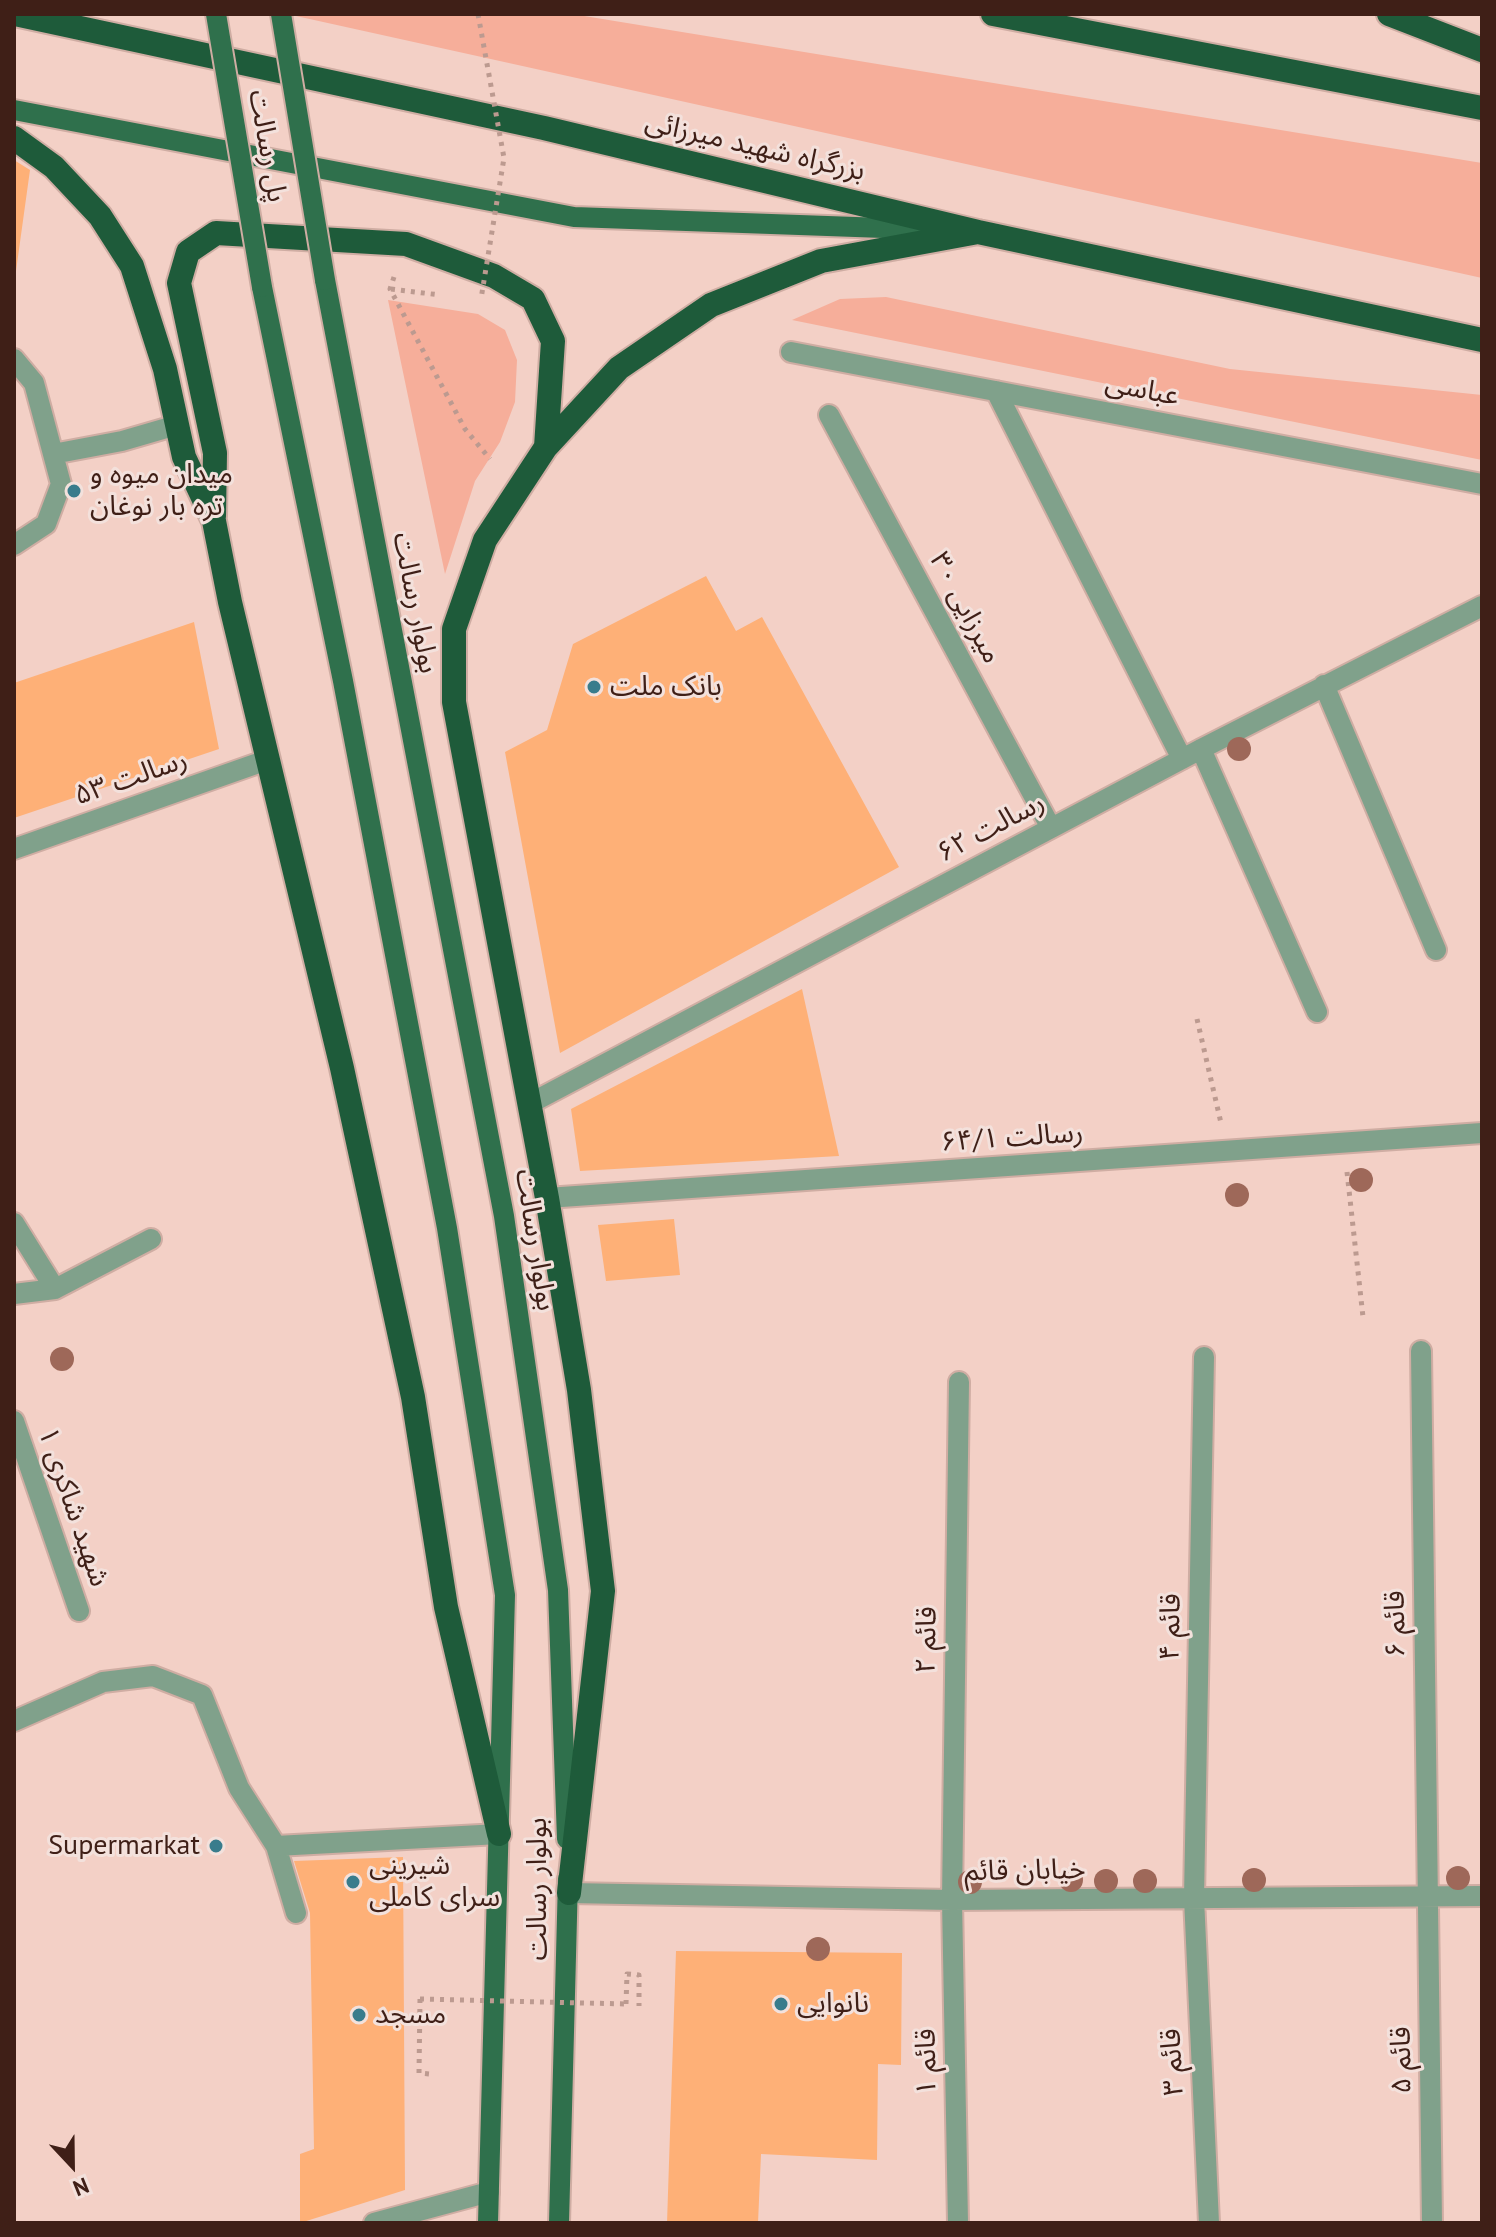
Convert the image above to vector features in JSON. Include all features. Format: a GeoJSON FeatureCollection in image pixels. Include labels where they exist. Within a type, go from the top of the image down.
{"type":"FeatureCollection","features":[{"type":"Feature","properties":{"kind":"highway","name":"بزرگراه شهید میرزائی"},"geometry":{"type":"LineString","coordinates":[[15,14],[544,128],[978,232],[1482,340]]}},
{"type":"Feature","properties":{"kind":"highway"},"geometry":{"type":"LineString","coordinates":[[993,14],[1482,108]]}},
{"type":"Feature","properties":{"kind":"highway"},"geometry":{"type":"LineString","coordinates":[[1389,14],[1482,50]]}},
{"type":"Feature","properties":{"kind":"highway"},"geometry":{"type":"LineString","coordinates":[[14,138],[54,167],[91,206],[132,266],[165,369],[184,457],[214,521]]}},
{"type":"Feature","properties":{"kind":"highway"},"geometry":{"type":"LineString","coordinates":[[569,1893],[603,1591],[579,1390],[547,1198],[454,702],[454,629],[485,540],[546,447],[619,368],[711,305],[821,261],[978,232]]}},
{"type":"Feature","properties":{"kind":"highway"},"geometry":{"type":"LineString","coordinates":[[499,1834],[446,1607],[413,1397],[345,1083],[230,602],[214,521],[215,453],[179,283],[188,252],[216,233],[406,244],[494,276],[533,299],[553,341],[546,447]]}},
{"type":"Feature","properties":{"kind":"main road","name":"پل رسالت"},"geometry":{"type":"LineString","coordinates":[[216,14],[262,287]]}},
{"type":"Feature","properties":{"kind":"main road","name":"پل رسالت"},"geometry":{"type":"LineString","coordinates":[[281,14],[325,280]]}},
{"type":"Feature","properties":{"kind":"main road"},"geometry":{"type":"LineString","coordinates":[[14,110],[574,217],[978,232]]}},
{"type":"Feature","properties":{"kind":"main road","name":"بولوار رسالت"},"geometry":{"type":"LineString","coordinates":[[325,280],[504,1216],[558,1590],[569,1893],[559,2223]]}},
{"type":"Feature","properties":{"kind":"main road","name":"بولوار رسالت"},"geometry":{"type":"LineString","coordinates":[[262,287],[343,681],[447,1228],[505,1595],[488,2223]]}},
{"type":"Feature","properties":{"kind":"street","name":"عباسی"},"geometry":{"type":"LineString","coordinates":[[791,352],[1482,484]]}},
{"type":"Feature","properties":{"kind":"street"},"geometry":{"type":"LineString","coordinates":[[14,359],[34,383],[61,484],[46,524],[14,545]]}},
{"type":"Feature","properties":{"kind":"street"},"geometry":{"type":"LineString","coordinates":[[996,391],[1182,759]]}},
{"type":"Feature","properties":{"kind":"street","name":"میرزایی ۳۰"},"geometry":{"type":"LineString","coordinates":[[829,415],[1051,828]]}},
{"type":"Feature","properties":{"kind":"street"},"geometry":{"type":"LineString","coordinates":[[53,454],[122,441],[177,425]]}},
{"type":"Feature","properties":{"kind":"street","name":"رسالت ۶۲"},"geometry":{"type":"LineString","coordinates":[[529,1104],[1201,749],[1482,606]]}},
{"type":"Feature","properties":{"kind":"street"},"geometry":{"type":"LineString","coordinates":[[1324,685],[1436,950]]}},
{"type":"Feature","properties":{"kind":"street"},"geometry":{"type":"LineString","coordinates":[[1201,749],[1317,1012]]}},
{"type":"Feature","properties":{"kind":"street","name":"رسالت ۵۳"},"geometry":{"type":"LineString","coordinates":[[14,849],[267,760]]}},
{"type":"Feature","properties":{"kind":"street","name":"رسالت ۶۴/۱"},"geometry":{"type":"LineString","coordinates":[[547,1198],[1482,1133]]}},
{"type":"Feature","properties":{"kind":"street"},"geometry":{"type":"LineString","coordinates":[[14,1223],[55,1289]]}},
{"type":"Feature","properties":{"kind":"street"},"geometry":{"type":"LineString","coordinates":[[14,1294],[55,1289],[151,1239]]}},
{"type":"Feature","properties":{"kind":"street","name":"قائم ۶"},"geometry":{"type":"LineString","coordinates":[[1421,1351],[1427,1896]]}},
{"type":"Feature","properties":{"kind":"street","name":"قائم ۴"},"geometry":{"type":"LineString","coordinates":[[1194,1898],[1204,1357]]}},
{"type":"Feature","properties":{"kind":"street","name":"قائم ۲"},"geometry":{"type":"LineString","coordinates":[[952,1900],[959,1382]]}},
{"type":"Feature","properties":{"kind":"street","name":"شهید شاکری ۱"},"geometry":{"type":"LineString","coordinates":[[14,1421],[79,1611]]}},
{"type":"Feature","properties":{"kind":"street"},"geometry":{"type":"LineString","coordinates":[[14,1721],[103,1682],[153,1676],[202,1695],[239,1788],[276,1846],[296,1913]]}},
{"type":"Feature","properties":{"kind":"street"},"geometry":{"type":"LineString","coordinates":[[276,1846],[499,1834]]}},
{"type":"Feature","properties":{"kind":"street","name":"خیابان قائم"},"geometry":{"type":"LineString","coordinates":[[569,1893],[952,1900],[1482,1896]]}},
{"type":"Feature","properties":{"kind":"street","name":"قائم ۵"},"geometry":{"type":"LineString","coordinates":[[1427,1896],[1432,2223]]}},
{"type":"Feature","properties":{"kind":"street","name":"قائم ۳"},"geometry":{"type":"LineString","coordinates":[[1194,1898],[1209,2223]]}},
{"type":"Feature","properties":{"kind":"street","name":"قائم ۱"},"geometry":{"type":"LineString","coordinates":[[952,1900],[958,2223]]}},
{"type":"Feature","properties":{"kind":"street"},"geometry":{"type":"LineString","coordinates":[[374,2223],[489,2192]]}},
{"type":"Feature","properties":{"kind":"path"},"geometry":{"type":"LineString","coordinates":[[478,14],[504,158],[481,299]]}},
{"type":"Feature","properties":{"kind":"path"},"geometry":{"type":"LineString","coordinates":[[406,244],[390,289],[465,429],[490,459]]}},
{"type":"Feature","properties":{"kind":"path"},"geometry":{"type":"LineString","coordinates":[[390,289],[450,296]]}},
{"type":"Feature","properties":{"kind":"path"},"geometry":{"type":"LineString","coordinates":[[1197,1019],[1228,1151]]}},
{"type":"Feature","properties":{"kind":"path"},"geometry":{"type":"LineString","coordinates":[[1344,1143],[1363,1317]]}},
{"type":"Feature","properties":{"kind":"path"},"geometry":{"type":"LineString","coordinates":[[429,2074],[419,2073],[420,1999],[626,2004],[627,1974],[639,1975],[639,2006]]}},
{"type":"Feature","properties":{"kind":"shaded area"},"geometry":{"type":"Polygon","coordinates":[[[287,14],[572,14],[1482,163],[1482,278],[287,14]]]}},
{"type":"Feature","properties":{"kind":"shaded area"},"geometry":{"type":"Polygon","coordinates":[[[886,297],[1230,369],[1482,395],[1482,460],[792,320],[840,299],[886,297]]]}},
{"type":"Feature","properties":{"kind":"shaded area"},"geometry":{"type":"Polygon","coordinates":[[[388,300],[478,314],[505,330],[517,360],[515,402],[500,442],[475,481],[445,574],[388,300]]]}},
{"type":"Feature","properties":{"kind":"building"},"geometry":{"type":"Polygon","coordinates":[[[14,160],[30,170],[16,271],[14,270],[14,160]]]}},
{"type":"Feature","properties":{"kind":"building"},"geometry":{"type":"Polygon","coordinates":[[[706,576],[736,631],[762,617],[899,867],[560,1053],[505,752],[547,730],[573,644],[706,576]]]}},
{"type":"Feature","properties":{"kind":"building"},"geometry":{"type":"Polygon","coordinates":[[[194,622],[219,749],[14,818],[14,683],[194,622]]]}},
{"type":"Feature","properties":{"kind":"building"},"geometry":{"type":"Polygon","coordinates":[[[802,989],[839,1156],[580,1171],[571,1109],[802,989]]]}},
{"type":"Feature","properties":{"kind":"building"},"geometry":{"type":"Polygon","coordinates":[[[674,1219],[680,1275],[606,1281],[598,1225],[674,1219]]]}},
{"type":"Feature","properties":{"kind":"building","name":"مسجد"},"geometry":{"type":"Polygon","coordinates":[[[403,1857],[405,2190],[300,2223],[300,2154],[314,2149],[310,1913],[294,1861],[403,1857]]]}},
{"type":"Feature","properties":{"kind":"building"},"geometry":{"type":"Polygon","coordinates":[[[676,1951],[902,1953],[901,2065],[878,2064],[877,2160],[761,2154],[758,2223],[667,2223],[676,1951]]]}},
{"type":"Feature","properties":{"kind":"place","name":"میدان میوه و تره بار نوغان"},"geometry":{"type":"Point","coordinates":[74,491]}},
{"type":"Feature","properties":{"kind":"place","name":"بانک ملت"},"geometry":{"type":"Point","coordinates":[594,687]}},
{"type":"Feature","properties":{"kind":"place","name":"Supermarkat"},"geometry":{"type":"Point","coordinates":[216,1846]}},
{"type":"Feature","properties":{"kind":"place","name":"شیرینی سرای کاملی"},"geometry":{"type":"Point","coordinates":[353,1882]}},
{"type":"Feature","properties":{"kind":"place","name":"نانوایی"},"geometry":{"type":"Point","coordinates":[781,2004]}},
{"type":"Feature","properties":{"kind":"place","name":"مسجد"},"geometry":{"type":"Point","coordinates":[359,2015]}}]}
